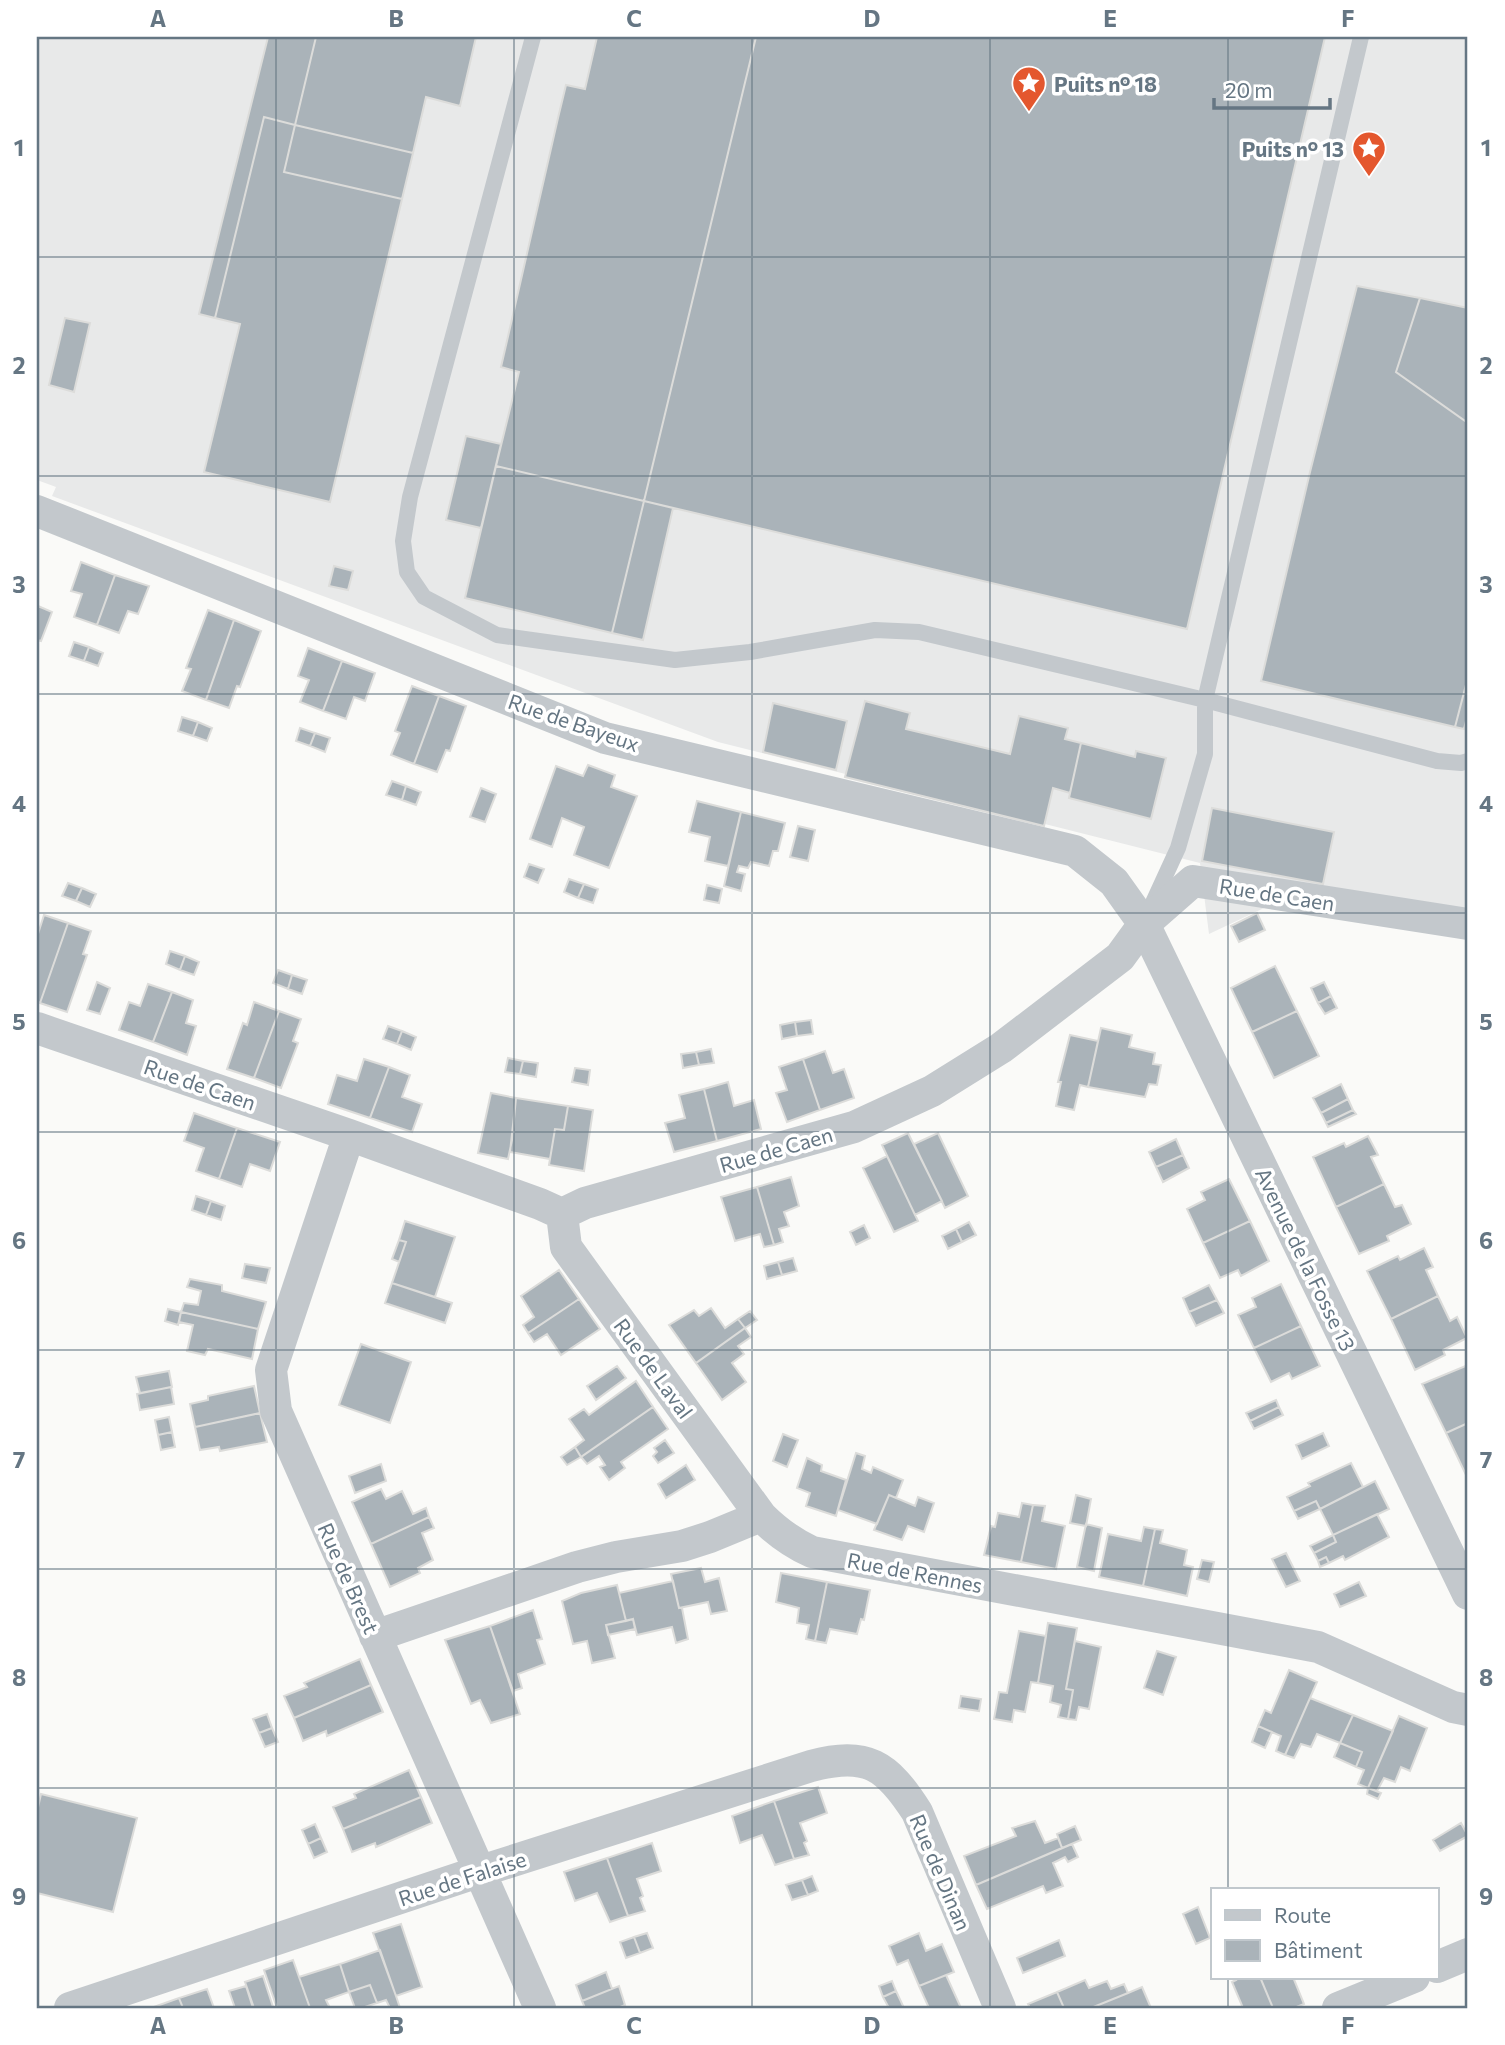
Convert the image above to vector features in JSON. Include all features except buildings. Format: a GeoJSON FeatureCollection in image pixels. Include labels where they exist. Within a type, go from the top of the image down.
{"type":"FeatureCollection","features":[{"type":"Feature","properties":{"kind":"street","name":"Rue de Bayeux"},"geometry":{"type":"LineString","coordinates":[[37,511],[605,738],[1075,850],[1114,882],[1144,924]]}},
{"type":"Feature","properties":{"kind":"street","name":"Rue de Caen"},"geometry":{"type":"LineString","coordinates":[[37,1028],[349,1135],[540,1203],[562,1214],[585,1203],[855,1127],[932,1091],[1001,1048],[1120,957],[1144,924],[1193,881],[1468,924]]}},
{"type":"Feature","properties":{"kind":"street","name":"Avenue de la Fosse 13"},"geometry":{"type":"LineString","coordinates":[[1144,924],[1468,1594]]}},
{"type":"Feature","properties":{"kind":"street","name":"Rue de Brest"},"geometry":{"type":"LineString","coordinates":[[349,1135],[271,1370],[276,1411],[540,2008]]}},
{"type":"Feature","properties":{"kind":"street","name":"Rue de Laval"},"geometry":{"type":"LineString","coordinates":[[562,1214],[566,1247],[761,1516]]}},
{"type":"Feature","properties":{"kind":"street"},"geometry":{"type":"LineString","coordinates":[[375,1636],[577,1567],[616,1557],[682,1546],[761,1516]]}},
{"type":"Feature","properties":{"kind":"street","name":"Rue de Rennes"},"geometry":{"type":"LineString","coordinates":[[761,1516],[778,1533],[812,1552],[1318,1647],[1452,1707],[1468,1710]]}},
{"type":"Feature","properties":{"kind":"street","name":"Rue de Falaise"},"geometry":{"type":"LineString","coordinates":[[70,2008],[481,1871],[811,1766],[833,1760],[856,1759]]}},
{"type":"Feature","properties":{"kind":"street","name":"Rue de Dinan"},"geometry":{"type":"LineString","coordinates":[[856,1759],[876,1766],[891,1776],[917,1812],[1000,2008]]}},
{"type":"Feature","properties":{"kind":"street"},"geometry":{"type":"LineString","coordinates":[[1438,1967],[1468,1954]]}},
{"type":"Feature","properties":{"kind":"street"},"geometry":{"type":"LineString","coordinates":[[1338,2008],[1409,1979]]}},
{"type":"Feature","properties":{"kind":"lane"},"geometry":{"type":"LineString","coordinates":[[533,37],[410,497],[403,541],[407,572],[424,597],[497,635],[676,660],[750,652],[875,630],[919,632],[1205,700],[1437,761],[1468,761]]}},
{"type":"Feature","properties":{"kind":"lane"},"geometry":{"type":"LineString","coordinates":[[1144,924],[1178,848],[1205,754],[1205,700],[1361,37]]}},
{"type":"Feature","properties":{"kind":"shaded area"},"geometry":{"type":"Polygon","coordinates":[[[37,37],[1468,37],[1468,938],[1279,901],[1209,934],[1200,863],[718,742],[52,496],[56,487],[37,480],[37,37]]]}},
{"type":"Feature","properties":{"kind":"place","name":"Puits n° 18"},"geometry":{"type":"Point","coordinates":[1029,113]}},
{"type":"Feature","properties":{"kind":"place","name":"Puits n° 13"},"geometry":{"type":"Point","coordinates":[1369,178]}}]}
